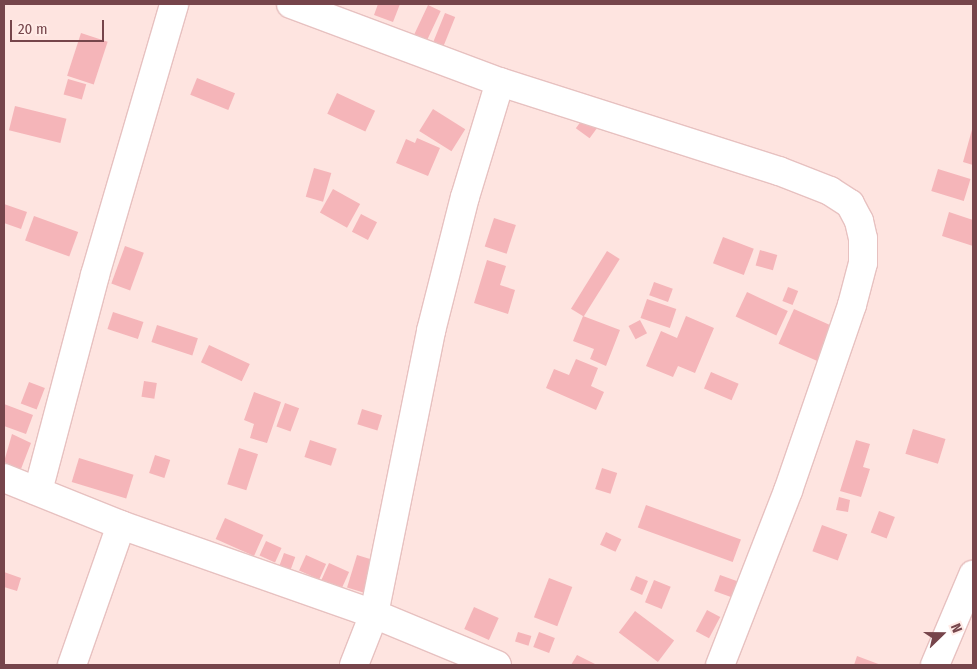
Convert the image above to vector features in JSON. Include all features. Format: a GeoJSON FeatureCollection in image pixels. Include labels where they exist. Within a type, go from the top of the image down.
{"type":"FeatureCollection","features":[{"type":"Feature","properties":{"kind":"street"},"geometry":{"type":"LineString","coordinates":[[38,492],[95,275],[174,4]]}},
{"type":"Feature","properties":{"kind":"street"},"geometry":{"type":"LineString","coordinates":[[291,4],[500,82],[779,171],[830,191],[850,204],[859,221],[863,263],[852,305],[788,491],[720,665]]}},
{"type":"Feature","properties":{"kind":"street"},"geometry":{"type":"LineString","coordinates":[[354,665],[374,614],[431,332],[465,197],[500,82]]}},
{"type":"Feature","properties":{"kind":"street"},"geometry":{"type":"LineString","coordinates":[[4,478],[121,524],[374,614],[497,665]]}},
{"type":"Feature","properties":{"kind":"street"},"geometry":{"type":"LineString","coordinates":[[72,665],[121,524]]}},
{"type":"Feature","properties":{"kind":"street"},"geometry":{"type":"LineString","coordinates":[[935,665],[973,575]]}},
{"type":"Feature","properties":{"kind":"building"},"geometry":{"type":"Polygon","coordinates":[[[378,4],[400,4],[393,22],[374,15],[378,4]]]}},
{"type":"Feature","properties":{"kind":"building"},"geometry":{"type":"Polygon","coordinates":[[[428,5],[441,11],[426,42],[414,36],[428,5]]]}},
{"type":"Feature","properties":{"kind":"building"},"geometry":{"type":"Polygon","coordinates":[[[445,13],[455,17],[443,48],[433,44],[445,13]]]}},
{"type":"Feature","properties":{"kind":"building"},"geometry":{"type":"Polygon","coordinates":[[[81,33],[108,42],[94,84],[67,76],[81,33]]]}},
{"type":"Feature","properties":{"kind":"building"},"geometry":{"type":"Polygon","coordinates":[[[197,78],[235,93],[228,110],[190,95],[197,78]]]}},
{"type":"Feature","properties":{"kind":"building"},"geometry":{"type":"Polygon","coordinates":[[[68,79],[86,84],[82,100],[64,94],[68,79]]]}},
{"type":"Feature","properties":{"kind":"building"},"geometry":{"type":"Polygon","coordinates":[[[337,93],[375,111],[365,132],[327,114],[337,93]]]}},
{"type":"Feature","properties":{"kind":"building"},"geometry":{"type":"Polygon","coordinates":[[[15,106],[66,119],[60,143],[9,130],[15,106]]]}},
{"type":"Feature","properties":{"kind":"building"},"geometry":{"type":"Polygon","coordinates":[[[433,109],[465,129],[451,151],[419,131],[433,109]]]}},
{"type":"Feature","properties":{"kind":"building"},"geometry":{"type":"Polygon","coordinates":[[[587,113],[601,123],[590,138],[576,128],[587,113]]]}},
{"type":"Feature","properties":{"kind":"building"},"geometry":{"type":"Polygon","coordinates":[[[973,126],[973,165],[963,162],[973,126]]]}},
{"type":"Feature","properties":{"kind":"building"},"geometry":{"type":"Polygon","coordinates":[[[417,138],[440,148],[428,176],[396,163],[406,139],[415,143],[417,138]]]}},
{"type":"Feature","properties":{"kind":"building"},"geometry":{"type":"Polygon","coordinates":[[[314,168],[331,173],[323,202],[306,197],[314,168]]]}},
{"type":"Feature","properties":{"kind":"building"},"geometry":{"type":"Polygon","coordinates":[[[938,169],[971,179],[964,201],[931,191],[938,169]]]}},
{"type":"Feature","properties":{"kind":"building"},"geometry":{"type":"Polygon","coordinates":[[[333,189],[360,204],[347,228],[320,213],[333,189]]]}},
{"type":"Feature","properties":{"kind":"building"},"geometry":{"type":"Polygon","coordinates":[[[4,204],[27,212],[21,229],[4,223],[4,204]]]}},
{"type":"Feature","properties":{"kind":"building"},"geometry":{"type":"Polygon","coordinates":[[[949,212],[973,220],[973,246],[942,236],[949,212]]]}},
{"type":"Feature","properties":{"kind":"building"},"geometry":{"type":"Polygon","coordinates":[[[361,214],[377,222],[368,240],[352,232],[361,214]]]}},
{"type":"Feature","properties":{"kind":"building"},"geometry":{"type":"Polygon","coordinates":[[[34,216],[78,232],[69,257],[25,240],[34,216]]]}},
{"type":"Feature","properties":{"kind":"building"},"geometry":{"type":"Polygon","coordinates":[[[494,218],[516,225],[507,254],[485,247],[494,218]]]}},
{"type":"Feature","properties":{"kind":"building"},"geometry":{"type":"Polygon","coordinates":[[[723,237],[754,249],[744,275],[713,263],[723,237]]]}},
{"type":"Feature","properties":{"kind":"building"},"geometry":{"type":"Polygon","coordinates":[[[125,246],[144,253],[130,290],[111,284],[125,246]]]}},
{"type":"Feature","properties":{"kind":"building"},"geometry":{"type":"Polygon","coordinates":[[[760,250],[777,255],[773,270],[756,265],[760,250]]]}},
{"type":"Feature","properties":{"kind":"building"},"geometry":{"type":"Polygon","coordinates":[[[607,251],[620,259],[584,317],[571,309],[607,251]]]}},
{"type":"Feature","properties":{"kind":"building"},"geometry":{"type":"Polygon","coordinates":[[[487,260],[506,266],[500,285],[515,290],[508,314],[474,303],[487,260]]]}},
{"type":"Feature","properties":{"kind":"building"},"geometry":{"type":"Polygon","coordinates":[[[654,282],[673,289],[668,302],[649,295],[654,282]]]}},
{"type":"Feature","properties":{"kind":"building"},"geometry":{"type":"Polygon","coordinates":[[[788,287],[798,291],[793,305],[782,301],[788,287]]]}},
{"type":"Feature","properties":{"kind":"building"},"geometry":{"type":"Polygon","coordinates":[[[747,292],[788,311],[776,335],[736,316],[747,292]]]}},
{"type":"Feature","properties":{"kind":"building"},"geometry":{"type":"Polygon","coordinates":[[[647,299],[676,309],[670,328],[640,318],[647,299]]]}},
{"type":"Feature","properties":{"kind":"building"},"geometry":{"type":"Polygon","coordinates":[[[794,309],[841,330],[825,364],[779,344],[794,309]]]}},
{"type":"Feature","properties":{"kind":"building"},"geometry":{"type":"Polygon","coordinates":[[[113,312],[143,322],[138,339],[107,329],[113,312]]]}},
{"type":"Feature","properties":{"kind":"building"},"geometry":{"type":"Polygon","coordinates":[[[583,316],[620,330],[606,366],[590,359],[594,349],[573,341],[583,316]]]}},
{"type":"Feature","properties":{"kind":"building"},"geometry":{"type":"Polygon","coordinates":[[[686,316],[714,328],[695,373],[678,366],[673,377],[646,366],[661,331],[677,338],[686,316]]]}},
{"type":"Feature","properties":{"kind":"building"},"geometry":{"type":"Polygon","coordinates":[[[640,320],[647,333],[636,339],[629,326],[640,320]]]}},
{"type":"Feature","properties":{"kind":"building"},"geometry":{"type":"Polygon","coordinates":[[[157,325],[198,338],[192,355],[151,342],[157,325]]]}},
{"type":"Feature","properties":{"kind":"building"},"geometry":{"type":"Polygon","coordinates":[[[209,345],[250,364],[242,381],[201,362],[209,345]]]}},
{"type":"Feature","properties":{"kind":"building"},"geometry":{"type":"Polygon","coordinates":[[[576,359],[598,368],[591,386],[604,392],[596,410],[546,388],[554,369],[569,375],[576,359]]]}},
{"type":"Feature","properties":{"kind":"building"},"geometry":{"type":"Polygon","coordinates":[[[711,372],[739,384],[732,400],[704,389],[711,372]]]}},
{"type":"Feature","properties":{"kind":"building"},"geometry":{"type":"Polygon","coordinates":[[[144,381],[157,383],[154,399],[141,397],[144,381]]]}},
{"type":"Feature","properties":{"kind":"building"},"geometry":{"type":"Polygon","coordinates":[[[29,382],[45,388],[37,410],[21,403],[29,382]]]}},
{"type":"Feature","properties":{"kind":"building"},"geometry":{"type":"Polygon","coordinates":[[[254,392],[281,402],[267,443],[250,438],[254,424],[244,420],[254,392]]]}},
{"type":"Feature","properties":{"kind":"building"},"geometry":{"type":"Polygon","coordinates":[[[285,403],[299,408],[291,432],[276,426],[285,403]]]}},
{"type":"Feature","properties":{"kind":"building"},"geometry":{"type":"Polygon","coordinates":[[[4,404],[33,415],[26,434],[4,426],[4,404]]]}},
{"type":"Feature","properties":{"kind":"building"},"geometry":{"type":"Polygon","coordinates":[[[362,409],[382,415],[377,430],[357,424],[362,409]]]}},
{"type":"Feature","properties":{"kind":"building"},"geometry":{"type":"Polygon","coordinates":[[[913,429],[946,439],[938,464],[905,454],[913,429]]]}},
{"type":"Feature","properties":{"kind":"building"},"geometry":{"type":"Polygon","coordinates":[[[12,434],[31,443],[21,469],[4,462],[12,434]]]}},
{"type":"Feature","properties":{"kind":"building"},"geometry":{"type":"Polygon","coordinates":[[[310,440],[337,449],[331,466],[304,457],[310,440]]]}},
{"type":"Feature","properties":{"kind":"building"},"geometry":{"type":"Polygon","coordinates":[[[856,440],[870,444],[863,467],[870,469],[861,497],[840,491],[856,440]]]}},
{"type":"Feature","properties":{"kind":"building"},"geometry":{"type":"Polygon","coordinates":[[[239,448],[258,454],[246,490],[227,484],[239,448]]]}},
{"type":"Feature","properties":{"kind":"building"},"geometry":{"type":"Polygon","coordinates":[[[155,455],[170,460],[164,478],[149,473],[155,455]]]}},
{"type":"Feature","properties":{"kind":"building"},"geometry":{"type":"Polygon","coordinates":[[[79,458],[134,475],[126,499],[72,482],[79,458]]]}},
{"type":"Feature","properties":{"kind":"building"},"geometry":{"type":"Polygon","coordinates":[[[602,468],[617,473],[610,494],[595,489],[602,468]]]}},
{"type":"Feature","properties":{"kind":"building"},"geometry":{"type":"Polygon","coordinates":[[[839,497],[850,500],[848,512],[836,510],[839,497]]]}},
{"type":"Feature","properties":{"kind":"building"},"geometry":{"type":"Polygon","coordinates":[[[646,505],[741,540],[733,562],[638,528],[646,505]]]}},
{"type":"Feature","properties":{"kind":"building"},"geometry":{"type":"Polygon","coordinates":[[[879,511],[895,517],[887,539],[871,532],[879,511]]]}},
{"type":"Feature","properties":{"kind":"building"},"geometry":{"type":"Polygon","coordinates":[[[225,518],[263,535],[254,556],[216,539],[225,518]]]}},
{"type":"Feature","properties":{"kind":"building"},"geometry":{"type":"Polygon","coordinates":[[[822,525],[847,534],[838,561],[812,551],[822,525]]]}},
{"type":"Feature","properties":{"kind":"building"},"geometry":{"type":"Polygon","coordinates":[[[606,532],[621,539],[615,552],[600,545],[606,532]]]}},
{"type":"Feature","properties":{"kind":"building"},"geometry":{"type":"Polygon","coordinates":[[[266,541],[282,548],[275,563],[259,556],[266,541]]]}},
{"type":"Feature","properties":{"kind":"building"},"geometry":{"type":"Polygon","coordinates":[[[284,553],[295,557],[291,569],[280,565],[284,553]]]}},
{"type":"Feature","properties":{"kind":"building"},"geometry":{"type":"Polygon","coordinates":[[[306,555],[326,564],[319,579],[299,571],[306,555]]]}},
{"type":"Feature","properties":{"kind":"building"},"geometry":{"type":"Polygon","coordinates":[[[357,555],[373,560],[363,592],[347,588],[357,555]]]}},
{"type":"Feature","properties":{"kind":"building"},"geometry":{"type":"Polygon","coordinates":[[[329,563],[349,572],[341,589],[321,580],[329,563]]]}},
{"type":"Feature","properties":{"kind":"building"},"geometry":{"type":"Polygon","coordinates":[[[4,572],[21,578],[17,591],[4,587],[4,572]]]}},
{"type":"Feature","properties":{"kind":"building"},"geometry":{"type":"Polygon","coordinates":[[[720,575],[739,582],[733,598],[714,591],[720,575]]]}},
{"type":"Feature","properties":{"kind":"building"},"geometry":{"type":"Polygon","coordinates":[[[636,576],[648,581],[642,595],[630,590],[636,576]]]}},
{"type":"Feature","properties":{"kind":"building"},"geometry":{"type":"Polygon","coordinates":[[[549,578],[572,587],[557,626],[534,617],[549,578]]]}},
{"type":"Feature","properties":{"kind":"building"},"geometry":{"type":"Polygon","coordinates":[[[654,580],[671,587],[662,609],[645,602],[654,580]]]}},
{"type":"Feature","properties":{"kind":"building"},"geometry":{"type":"Polygon","coordinates":[[[474,607],[499,618],[489,640],[464,629],[474,607]]]}},
{"type":"Feature","properties":{"kind":"building"},"geometry":{"type":"Polygon","coordinates":[[[707,610],[720,617],[709,638],[696,631],[707,610]]]}},
{"type":"Feature","properties":{"kind":"building"},"geometry":{"type":"Polygon","coordinates":[[[635,611],[674,640],[658,662],[619,633],[635,611]]]}},
{"type":"Feature","properties":{"kind":"building"},"geometry":{"type":"Polygon","coordinates":[[[518,632],[531,636],[528,646],[515,642],[518,632]]]}},
{"type":"Feature","properties":{"kind":"building"},"geometry":{"type":"Polygon","coordinates":[[[539,632],[555,638],[549,653],[533,647],[539,632]]]}},
{"type":"Feature","properties":{"kind":"building"},"geometry":{"type":"Polygon","coordinates":[[[577,655],[597,665],[571,665],[577,655]]]}},
{"type":"Feature","properties":{"kind":"building"},"geometry":{"type":"Polygon","coordinates":[[[857,656],[881,665],[854,665],[857,656]]]}}]}
